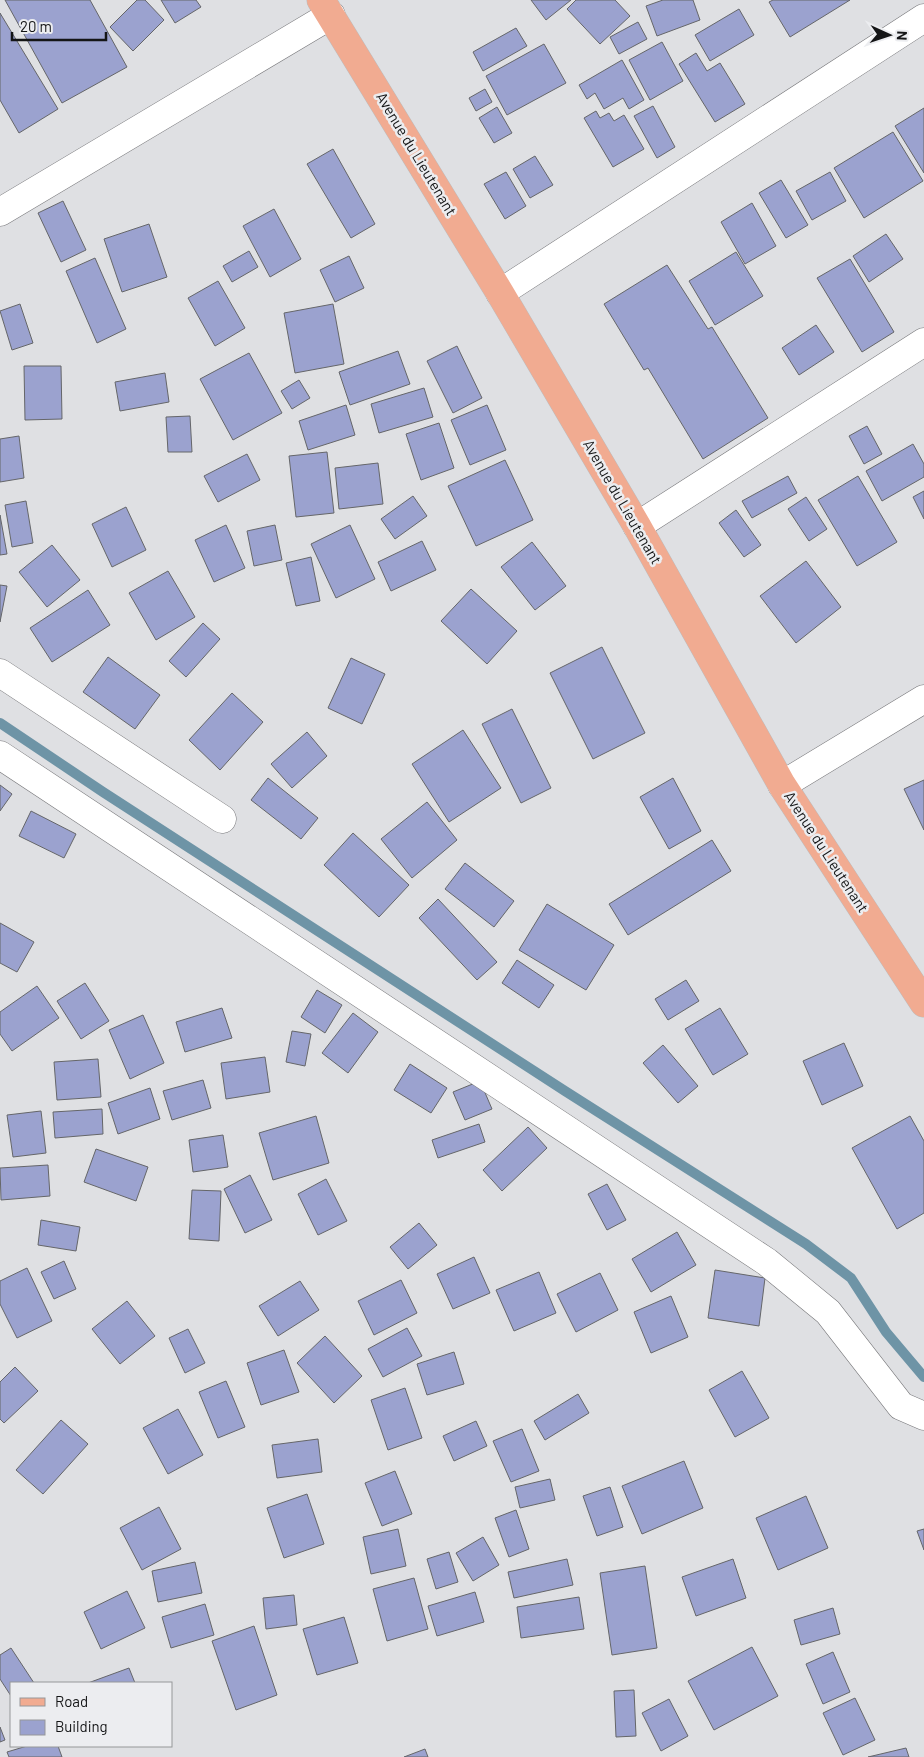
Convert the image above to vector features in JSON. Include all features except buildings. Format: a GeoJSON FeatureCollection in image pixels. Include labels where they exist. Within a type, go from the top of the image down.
{"type":"FeatureCollection","features":[{"type":"Feature","properties":{"kind":"main road","name":"Avenue du Lieutenant"},"geometry":{"type":"LineString","coordinates":[[326,8],[500,293],[637,526],[782,785],[924,1003]]}},
{"type":"Feature","properties":{"kind":"street"},"geometry":{"type":"LineString","coordinates":[[0,212],[326,8]]}},
{"type":"Feature","properties":{"kind":"street"},"geometry":{"type":"LineString","coordinates":[[500,293],[924,18]]}},
{"type":"Feature","properties":{"kind":"street"},"geometry":{"type":"LineString","coordinates":[[637,526],[924,342]]}},
{"type":"Feature","properties":{"kind":"street"},"geometry":{"type":"LineString","coordinates":[[0,673],[222,819]]}},
{"type":"Feature","properties":{"kind":"street"},"geometry":{"type":"LineString","coordinates":[[782,785],[924,698]]}},
{"type":"Feature","properties":{"kind":"street"},"geometry":{"type":"LineString","coordinates":[[0,755],[767,1262],[828,1312],[902,1406],[924,1416]]}},
{"type":"Feature","properties":{"kind":"waterway"},"geometry":{"type":"LineString","coordinates":[[0,723],[103,792],[565,1091],[806,1244],[851,1278],[886,1332],[924,1377]]}}]}
